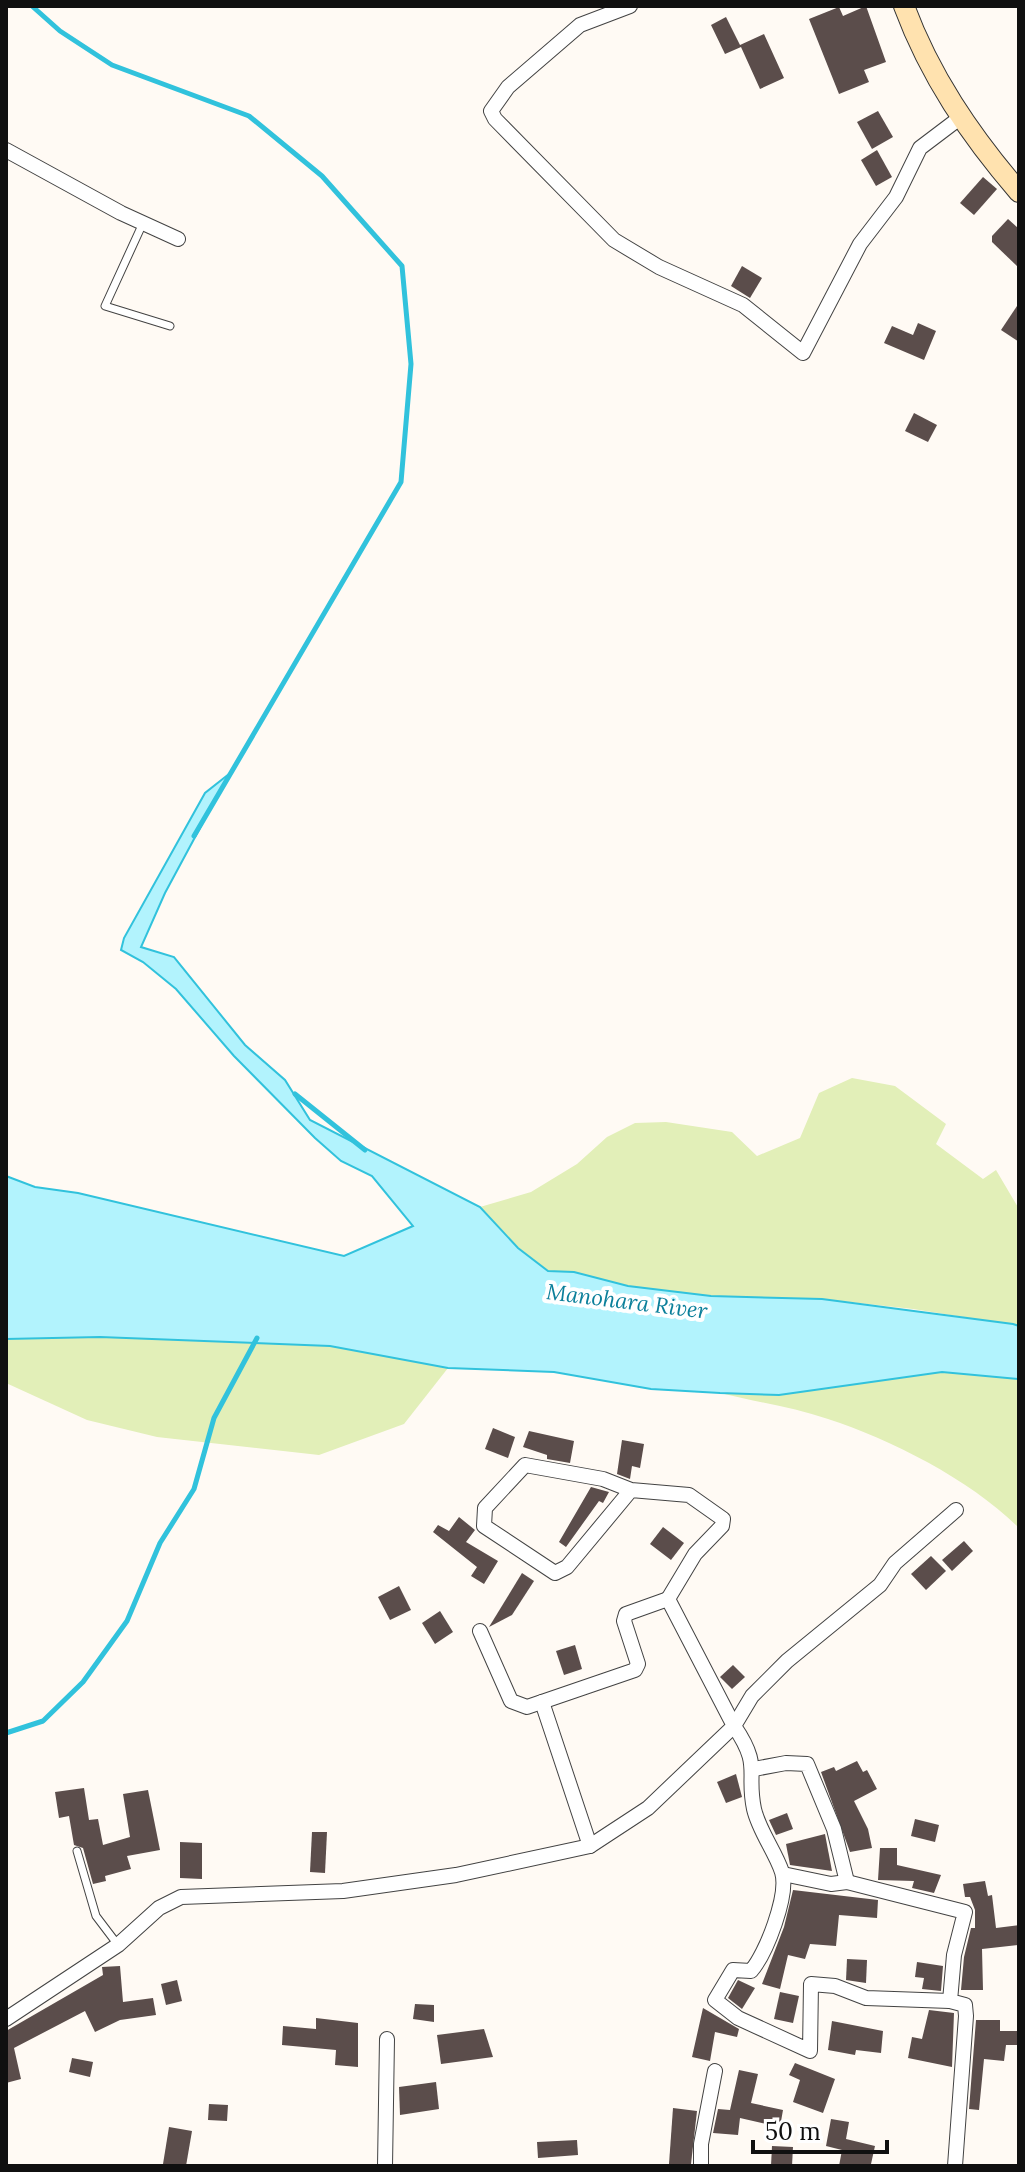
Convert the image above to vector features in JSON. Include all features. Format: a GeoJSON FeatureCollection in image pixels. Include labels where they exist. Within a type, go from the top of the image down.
{"type":"FeatureCollection","features":[{"type":"Feature","properties":{"kind":"main road"},"geometry":{"type":"LineString","coordinates":[[904,6],[922,53],[961,117],[1019,192]]}},
{"type":"Feature","properties":{"kind":"street"},"geometry":{"type":"LineString","coordinates":[[630,6],[580,25],[508,87],[491,111],[614,240],[659,267],[723,293],[803,353],[860,244],[896,197],[920,148],[961,117]]}},
{"type":"Feature","properties":{"kind":"street"},"geometry":{"type":"LineString","coordinates":[[6,150],[178,239]]}},
{"type":"Feature","properties":{"kind":"street"},"geometry":{"type":"LineString","coordinates":[[480,1631],[511,1701],[527,1707],[635,1670],[638,1664],[624,1621],[626,1614],[668,1599],[695,1554],[722,1526],[723,1519],[689,1495],[631,1490],[603,1479],[525,1465],[515,1471],[485,1508],[484,1526],[555,1573],[567,1567],[631,1490]]}},
{"type":"Feature","properties":{"kind":"street"},"geometry":{"type":"LineString","coordinates":[[6,2019],[118,1945],[143,1919],[181,1897],[343,1891],[456,1875],[590,1846],[648,1808],[734,1726],[752,1696],[787,1661],[880,1585],[895,1563],[956,1510]]}},
{"type":"Feature","properties":{"kind":"street"},"geometry":{"type":"LineString","coordinates":[[668,1599],[753,1760],[754,1808],[783,1874],[782,1902],[761,1960],[751,1971],[733,1970],[715,2000],[738,2018],[810,2051],[811,1984],[835,1986],[866,1998],[950,2001],[965,2005],[955,2166]]}},
{"type":"Feature","properties":{"kind":"street"},"geometry":{"type":"LineString","coordinates":[[542,1702],[590,1846]]}},
{"type":"Feature","properties":{"kind":"street"},"geometry":{"type":"LineString","coordinates":[[754,1769],[786,1763],[807,1764],[834,1829],[847,1882]]}},
{"type":"Feature","properties":{"kind":"street"},"geometry":{"type":"LineString","coordinates":[[783,1874],[831,1884],[847,1882],[965,1912],[954,1955],[950,2001]]}},
{"type":"Feature","properties":{"kind":"street"},"geometry":{"type":"LineString","coordinates":[[385,2166],[387,2039]]}},
{"type":"Feature","properties":{"kind":"street"},"geometry":{"type":"LineString","coordinates":[[701,2166],[701,2144],[715,2071]]}},
{"type":"Feature","properties":{"kind":"lane"},"geometry":{"type":"LineString","coordinates":[[143,223],[105,306],[170,326]]}},
{"type":"Feature","properties":{"kind":"lane"},"geometry":{"type":"LineString","coordinates":[[77,1851],[96,1916],[118,1945]]}},
{"type":"Feature","properties":{"kind":"green space"},"geometry":{"type":"Polygon","coordinates":[[[852,1078],[895,1086],[946,1124],[936,1144],[983,1179],[996,1170],[1019,1209],[1019,1326],[913,1309],[822,1299],[711,1296],[628,1286],[574,1272],[548,1271],[519,1248],[480,1207],[531,1192],[577,1164],[607,1137],[635,1123],[666,1122],[732,1132],[757,1156],[800,1138],[819,1093],[852,1078]]]}},
{"type":"Feature","properties":{"kind":"green space"},"geometry":{"type":"Polygon","coordinates":[[[100,1337],[330,1346],[448,1368],[404,1424],[319,1455],[157,1437],[87,1420],[6,1383],[6,1339],[100,1337]]]}},
{"type":"Feature","properties":{"kind":"green space"},"geometry":{"type":"Polygon","coordinates":[[[942,1372],[1019,1379],[1019,1528],[1000,1510],[954,1478],[878,1438],[815,1415],[720,1393],[779,1395],[942,1372]]]}},
{"type":"Feature","properties":{"kind":"water","name":"Manohara River"},"geometry":{"type":"Polygon","coordinates":[[[229,774],[165,893],[141,947],[174,957],[245,1045],[285,1080],[310,1120],[480,1207],[518,1248],[548,1271],[574,1272],[628,1286],[711,1296],[822,1299],[1013,1324],[1019,1326],[1019,1379],[942,1372],[779,1395],[720,1393],[651,1389],[554,1372],[448,1368],[330,1346],[100,1337],[6,1339],[6,1176],[35,1187],[78,1193],[344,1256],[413,1226],[372,1176],[341,1161],[315,1138],[234,1056],[176,989],[143,962],[121,950],[124,938],[205,793],[229,774]]]}},
{"type":"Feature","properties":{"kind":"building"},"geometry":{"type":"Polygon","coordinates":[[[866,6],[886,62],[864,70],[869,82],[839,94],[809,19],[839,7],[843,16],[866,6]]]}},
{"type":"Feature","properties":{"kind":"building"},"geometry":{"type":"Polygon","coordinates":[[[726,17],[740,45],[764,34],[784,78],[760,89],[741,47],[725,54],[711,25],[726,17]]]}},
{"type":"Feature","properties":{"kind":"building"},"geometry":{"type":"Polygon","coordinates":[[[878,111],[893,137],[872,149],[857,122],[878,111]]]}},
{"type":"Feature","properties":{"kind":"building"},"geometry":{"type":"Polygon","coordinates":[[[877,150],[892,177],[876,186],[861,160],[877,150]]]}},
{"type":"Feature","properties":{"kind":"building"},"geometry":{"type":"Polygon","coordinates":[[[983,177],[997,189],[974,215],[960,203],[983,177]]]}},
{"type":"Feature","properties":{"kind":"building"},"geometry":{"type":"Polygon","coordinates":[[[1008,219],[1019,229],[1019,268],[992,242],[992,236],[1008,219]]]}},
{"type":"Feature","properties":{"kind":"building"},"geometry":{"type":"Polygon","coordinates":[[[742,266],[762,278],[750,298],[731,286],[742,266]]]}},
{"type":"Feature","properties":{"kind":"building"},"geometry":{"type":"Polygon","coordinates":[[[1019,303],[1019,342],[1001,330],[1019,303]]]}},
{"type":"Feature","properties":{"kind":"building"},"geometry":{"type":"Polygon","coordinates":[[[918,323],[936,331],[924,360],[884,343],[892,326],[913,335],[918,323]]]}},
{"type":"Feature","properties":{"kind":"building"},"geometry":{"type":"Polygon","coordinates":[[[914,413],[937,425],[928,442],[905,431],[914,413]]]}},
{"type":"Feature","properties":{"kind":"building"},"geometry":{"type":"Polygon","coordinates":[[[493,1428],[515,1437],[508,1458],[485,1449],[493,1428]]]}},
{"type":"Feature","properties":{"kind":"building"},"geometry":{"type":"Polygon","coordinates":[[[529,1431],[574,1441],[570,1463],[547,1459],[547,1455],[523,1447],[529,1431]]]}},
{"type":"Feature","properties":{"kind":"building"},"geometry":{"type":"Polygon","coordinates":[[[622,1440],[644,1444],[640,1468],[632,1466],[630,1479],[617,1474],[622,1440]]]}},
{"type":"Feature","properties":{"kind":"building"},"geometry":{"type":"Polygon","coordinates":[[[591,1487],[609,1492],[566,1547],[559,1542],[591,1487]]]}},
{"type":"Feature","properties":{"kind":"building"},"geometry":{"type":"Polygon","coordinates":[[[459,1517],[475,1530],[466,1542],[498,1561],[484,1584],[471,1576],[477,1567],[433,1532],[438,1525],[449,1531],[459,1517]]]}},
{"type":"Feature","properties":{"kind":"building"},"geometry":{"type":"Polygon","coordinates":[[[663,1527],[684,1543],[671,1560],[650,1544],[663,1527]]]}},
{"type":"Feature","properties":{"kind":"building"},"geometry":{"type":"Polygon","coordinates":[[[964,1541],[973,1551],[952,1571],[942,1560],[964,1541]]]}},
{"type":"Feature","properties":{"kind":"building"},"geometry":{"type":"Polygon","coordinates":[[[931,1556],[946,1571],[926,1590],[911,1574],[931,1556]]]}},
{"type":"Feature","properties":{"kind":"building"},"geometry":{"type":"Polygon","coordinates":[[[522,1573],[534,1581],[512,1615],[489,1627],[522,1573]]]}},
{"type":"Feature","properties":{"kind":"building"},"geometry":{"type":"Polygon","coordinates":[[[399,1586],[411,1610],[390,1620],[378,1597],[399,1586]]]}},
{"type":"Feature","properties":{"kind":"building"},"geometry":{"type":"Polygon","coordinates":[[[440,1611],[453,1632],[435,1644],[422,1623],[440,1611]]]}},
{"type":"Feature","properties":{"kind":"building"},"geometry":{"type":"Polygon","coordinates":[[[575,1645],[582,1669],[564,1675],[556,1651],[575,1645]]]}},
{"type":"Feature","properties":{"kind":"building"},"geometry":{"type":"Polygon","coordinates":[[[733,1665],[745,1677],[732,1689],[720,1677],[733,1665]]]}},
{"type":"Feature","properties":{"kind":"building"},"geometry":{"type":"Polygon","coordinates":[[[857,1761],[863,1772],[867,1770],[877,1789],[854,1801],[868,1829],[872,1848],[850,1852],[821,1772],[834,1767],[836,1771],[857,1761]]]}},
{"type":"Feature","properties":{"kind":"building"},"geometry":{"type":"Polygon","coordinates":[[[736,1774],[742,1797],[726,1803],[717,1782],[736,1774]]]}},
{"type":"Feature","properties":{"kind":"building"},"geometry":{"type":"Polygon","coordinates":[[[84,1788],[89,1820],[98,1819],[103,1845],[130,1837],[123,1794],[148,1790],[160,1850],[127,1856],[131,1869],[105,1876],[106,1881],[93,1884],[83,1848],[74,1845],[69,1816],[59,1818],[55,1792],[84,1788]]]}},
{"type":"Feature","properties":{"kind":"building"},"geometry":{"type":"Polygon","coordinates":[[[787,1813],[793,1829],[776,1835],[769,1820],[787,1813]]]}},
{"type":"Feature","properties":{"kind":"building"},"geometry":{"type":"Polygon","coordinates":[[[915,1819],[939,1825],[935,1842],[911,1836],[915,1819]]]}},
{"type":"Feature","properties":{"kind":"building"},"geometry":{"type":"Polygon","coordinates":[[[312,1832],[327,1832],[325,1873],[310,1872],[312,1832]]]}},
{"type":"Feature","properties":{"kind":"building"},"geometry":{"type":"Polygon","coordinates":[[[825,1834],[832,1871],[790,1865],[786,1844],[825,1834]]]}},
{"type":"Feature","properties":{"kind":"building"},"geometry":{"type":"Polygon","coordinates":[[[180,1842],[202,1843],[202,1879],[180,1878],[180,1842]]]}},
{"type":"Feature","properties":{"kind":"building"},"geometry":{"type":"Polygon","coordinates":[[[880,1848],[897,1848],[897,1865],[941,1875],[934,1893],[912,1888],[914,1881],[878,1880],[880,1848]]]}},
{"type":"Feature","properties":{"kind":"building"},"geometry":{"type":"Polygon","coordinates":[[[985,1881],[988,1896],[992,1895],[996,1928],[1019,1925],[1019,1945],[982,1949],[983,1990],[961,1990],[964,1957],[971,1928],[975,1928],[975,1910],[970,1897],[965,1897],[963,1884],[985,1881]]]}},
{"type":"Feature","properties":{"kind":"building"},"geometry":{"type":"Polygon","coordinates":[[[793,1890],[878,1900],[877,1918],[839,1915],[836,1946],[810,1944],[805,1959],[788,1955],[780,1989],[762,1984],[784,1927],[793,1890]]]}},
{"type":"Feature","properties":{"kind":"building"},"geometry":{"type":"Polygon","coordinates":[[[847,1959],[867,1960],[866,1983],[846,1980],[847,1959]]]}},
{"type":"Feature","properties":{"kind":"building"},"geometry":{"type":"Polygon","coordinates":[[[917,1962],[943,1966],[941,1991],[922,1989],[924,1978],[915,1977],[917,1962]]]}},
{"type":"Feature","properties":{"kind":"building"},"geometry":{"type":"Polygon","coordinates":[[[120,1966],[123,2002],[153,1998],[156,2015],[120,2020],[95,2032],[85,2011],[14,2048],[21,2079],[6,2083],[6,2031],[103,1975],[102,1967],[120,1966]]]}},
{"type":"Feature","properties":{"kind":"building"},"geometry":{"type":"Polygon","coordinates":[[[177,1980],[182,2001],[166,2005],[161,1984],[177,1980]]]}},
{"type":"Feature","properties":{"kind":"building"},"geometry":{"type":"Polygon","coordinates":[[[738,1980],[755,1988],[742,2009],[728,1998],[738,1980]]]}},
{"type":"Feature","properties":{"kind":"building"},"geometry":{"type":"Polygon","coordinates":[[[780,1992],[799,1996],[793,2023],[774,2019],[780,1992]]]}},
{"type":"Feature","properties":{"kind":"building"},"geometry":{"type":"Polygon","coordinates":[[[415,2004],[434,2005],[434,2022],[413,2019],[415,2004]]]}},
{"type":"Feature","properties":{"kind":"building"},"geometry":{"type":"Polygon","coordinates":[[[703,2008],[739,2029],[737,2037],[715,2032],[710,2061],[692,2057],[703,2008]]]}},
{"type":"Feature","properties":{"kind":"building"},"geometry":{"type":"Polygon","coordinates":[[[929,2010],[954,2013],[952,2067],[908,2058],[912,2037],[922,2039],[929,2010]]]}},
{"type":"Feature","properties":{"kind":"building"},"geometry":{"type":"Polygon","coordinates":[[[316,2018],[358,2023],[358,2067],[335,2065],[336,2050],[282,2045],[283,2026],[316,2029],[316,2018]]]}},
{"type":"Feature","properties":{"kind":"building"},"geometry":{"type":"Polygon","coordinates":[[[976,2020],[1000,2020],[1000,2031],[1019,2031],[1019,2045],[1006,2045],[1004,2061],[984,2059],[979,2110],[969,2109],[976,2020]]]}},
{"type":"Feature","properties":{"kind":"building"},"geometry":{"type":"Polygon","coordinates":[[[832,2021],[883,2031],[881,2053],[856,2050],[855,2055],[828,2050],[832,2021]]]}},
{"type":"Feature","properties":{"kind":"building"},"geometry":{"type":"Polygon","coordinates":[[[484,2029],[493,2057],[441,2064],[437,2035],[484,2029]]]}},
{"type":"Feature","properties":{"kind":"building"},"geometry":{"type":"Polygon","coordinates":[[[72,2058],[93,2062],[90,2077],[69,2072],[72,2058]]]}},
{"type":"Feature","properties":{"kind":"building"},"geometry":{"type":"Polygon","coordinates":[[[795,2063],[835,2079],[823,2113],[793,2102],[800,2080],[789,2075],[795,2063]]]}},
{"type":"Feature","properties":{"kind":"building"},"geometry":{"type":"Polygon","coordinates":[[[739,2070],[758,2074],[751,2103],[783,2110],[780,2127],[740,2118],[738,2135],[713,2133],[718,2109],[730,2110],[739,2070]]]}},
{"type":"Feature","properties":{"kind":"building"},"geometry":{"type":"Polygon","coordinates":[[[436,2082],[439,2109],[400,2115],[399,2087],[436,2082]]]}},
{"type":"Feature","properties":{"kind":"building"},"geometry":{"type":"Polygon","coordinates":[[[209,2104],[228,2105],[227,2121],[208,2120],[209,2104]]]}},
{"type":"Feature","properties":{"kind":"building"},"geometry":{"type":"Polygon","coordinates":[[[673,2108],[697,2111],[691,2164],[669,2164],[673,2108]]]}},
{"type":"Feature","properties":{"kind":"building"},"geometry":{"type":"Polygon","coordinates":[[[831,2119],[849,2122],[846,2139],[875,2146],[871,2164],[839,2166],[842,2150],[826,2146],[831,2119]]]}},
{"type":"Feature","properties":{"kind":"building"},"geometry":{"type":"Polygon","coordinates":[[[169,2127],[192,2131],[186,2166],[163,2164],[169,2127]]]}},
{"type":"Feature","properties":{"kind":"building"},"geometry":{"type":"Polygon","coordinates":[[[577,2140],[578,2155],[538,2158],[537,2142],[577,2140]]]}},
{"type":"Feature","properties":{"kind":"building"},"geometry":{"type":"Polygon","coordinates":[[[772,2146],[793,2147],[792,2166],[771,2166],[772,2146]]]}},
{"type":"Feature","properties":{"kind":"waterway"},"geometry":{"type":"LineString","coordinates":[[32,6],[60,31],[112,65],[249,116],[322,176],[402,266],[411,364],[401,482],[194,836]]}},
{"type":"Feature","properties":{"kind":"waterway"},"geometry":{"type":"LineString","coordinates":[[295,1094],[365,1150]]}},
{"type":"Feature","properties":{"kind":"waterway"},"geometry":{"type":"LineString","coordinates":[[6,1733],[43,1721],[83,1682],[127,1621],[160,1543],[194,1489],[214,1418],[257,1338]]}}]}
